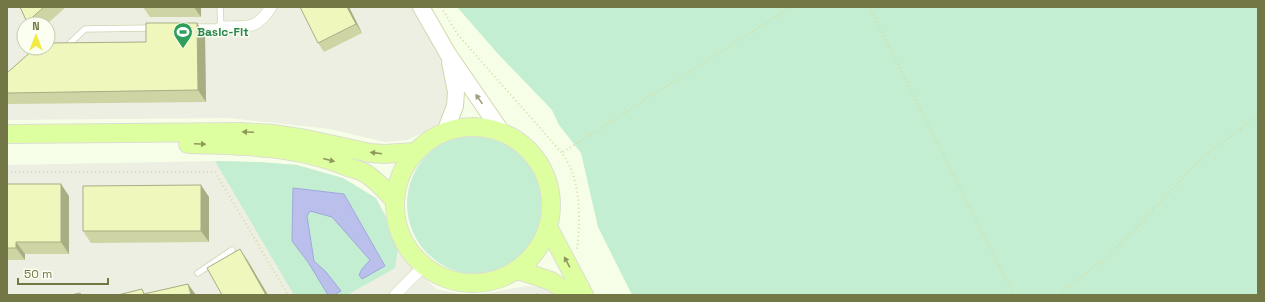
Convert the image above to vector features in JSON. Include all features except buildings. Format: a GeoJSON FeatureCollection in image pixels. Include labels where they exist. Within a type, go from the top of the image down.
{"type":"FeatureCollection","features":[{"type":"Feature","properties":{"kind":"main road"},"geometry":{"type":"LineString","coordinates":[[422,7],[448,54],[502,131]]}},
{"type":"Feature","properties":{"kind":"main road"},"geometry":{"type":"LineString","coordinates":[[445,132],[455,106],[456,92],[448,54]]}},
{"type":"Feature","properties":{"kind":"main road"},"geometry":{"type":"LineString","coordinates":[[464,127],[483,127],[502,131],[522,143],[539,160],[549,182],[553,206],[549,229],[537,252],[518,270],[495,281],[470,284],[446,278],[424,266],[413,256],[405,244],[395,216],[395,201],[400,175],[415,152],[429,140],[445,132],[464,127]]}},
{"type":"Feature","properties":{"kind":"main road"},"geometry":{"type":"LineString","coordinates":[[7,134],[239,132],[273,134],[306,139],[370,153],[384,154],[415,152]]}},
{"type":"Feature","properties":{"kind":"main road"},"geometry":{"type":"LineString","coordinates":[[7,146],[182,144],[239,145],[276,149],[306,154],[339,163],[368,175],[395,201]]}},
{"type":"Feature","properties":{"kind":"main road"},"geometry":{"type":"LineString","coordinates":[[549,229],[584,295]]}},
{"type":"Feature","properties":{"kind":"main road"},"geometry":{"type":"LineString","coordinates":[[518,270],[550,280],[572,295]]}},
{"type":"Feature","properties":{"kind":"street"},"geometry":{"type":"LineString","coordinates":[[221,27],[247,26],[255,24],[263,19],[271,7]]}},
{"type":"Feature","properties":{"kind":"street"},"geometry":{"type":"LineString","coordinates":[[395,295],[424,266]]}},
{"type":"Feature","properties":{"kind":"lane"},"geometry":{"type":"LineString","coordinates":[[183,28],[221,27],[220,7]]}},
{"type":"Feature","properties":{"kind":"lane"},"geometry":{"type":"LineString","coordinates":[[64,49],[85,29],[160,28]]}},
{"type":"Feature","properties":{"kind":"lane"},"geometry":{"type":"LineString","coordinates":[[198,273],[232,250]]}},
{"type":"Feature","properties":{"kind":"path"},"geometry":{"type":"LineString","coordinates":[[441,7],[458,36],[562,153],[571,169],[578,196],[579,227],[577,250],[566,262]]}},
{"type":"Feature","properties":{"kind":"path"},"geometry":{"type":"LineString","coordinates":[[562,153],[791,7]]}},
{"type":"Feature","properties":{"kind":"path"},"geometry":{"type":"LineString","coordinates":[[869,7],[1014,295]]}},
{"type":"Feature","properties":{"kind":"path"},"geometry":{"type":"LineString","coordinates":[[1057,295],[1108,257],[1204,156],[1258,116]]}},
{"type":"Feature","properties":{"kind":"path"},"geometry":{"type":"LineString","coordinates":[[7,172],[214,172],[288,295]]}},
{"type":"Feature","properties":{"kind":"path"},"geometry":{"type":"LineString","coordinates":[[533,295],[541,292],[550,280]]}},
{"type":"Feature","properties":{"kind":"shaded area"},"geometry":{"type":"Polygon","coordinates":[[[7,7],[415,7],[440,52],[454,90],[443,124],[407,140],[385,142],[330,129],[229,118],[7,120],[7,7]]]}},
{"type":"Feature","properties":{"kind":"shaded area"},"geometry":{"type":"Polygon","coordinates":[[[215,161],[297,165],[343,178],[376,198],[388,221],[398,249],[418,273],[437,289],[464,295],[7,295],[7,165],[215,161]]]}},
{"type":"Feature","properties":{"kind":"shaded area"},"geometry":{"type":"Polygon","coordinates":[[[527,286],[554,289],[562,295],[476,295],[527,286]]]}},
{"type":"Feature","properties":{"kind":"green space"},"geometry":{"type":"Polygon","coordinates":[[[457,7],[1258,7],[1258,295],[632,295],[598,227],[581,153],[559,125],[552,110],[499,55],[457,7]]]}},
{"type":"Feature","properties":{"kind":"green space"},"geometry":{"type":"Polygon","coordinates":[[[484,134],[504,139],[527,154],[542,177],[546,190],[546,218],[542,231],[527,254],[504,269],[491,273],[470,274],[450,269],[427,254],[412,231],[408,218],[407,197],[412,177],[427,154],[450,139],[463,135],[484,134]]]}},
{"type":"Feature","properties":{"kind":"green space"},"geometry":{"type":"Polygon","coordinates":[[[215,161],[297,165],[343,178],[376,198],[388,221],[398,249],[395,268],[347,295],[334,295],[340,291],[326,272],[314,261],[307,216],[310,211],[332,217],[370,260],[385,266],[344,194],[293,188],[292,241],[308,262],[328,295],[294,295],[215,161]]]}},
{"type":"Feature","properties":{"kind":"water"},"geometry":{"type":"Polygon","coordinates":[[[293,188],[344,194],[385,266],[362,279],[359,275],[370,260],[332,217],[310,211],[307,216],[314,261],[326,272],[341,291],[334,295],[328,295],[308,262],[292,241],[293,188]]]}},
{"type":"Feature","properties":{"kind":"place","name":"Basic-Fit"},"geometry":{"type":"Point","coordinates":[183,49]}}]}
